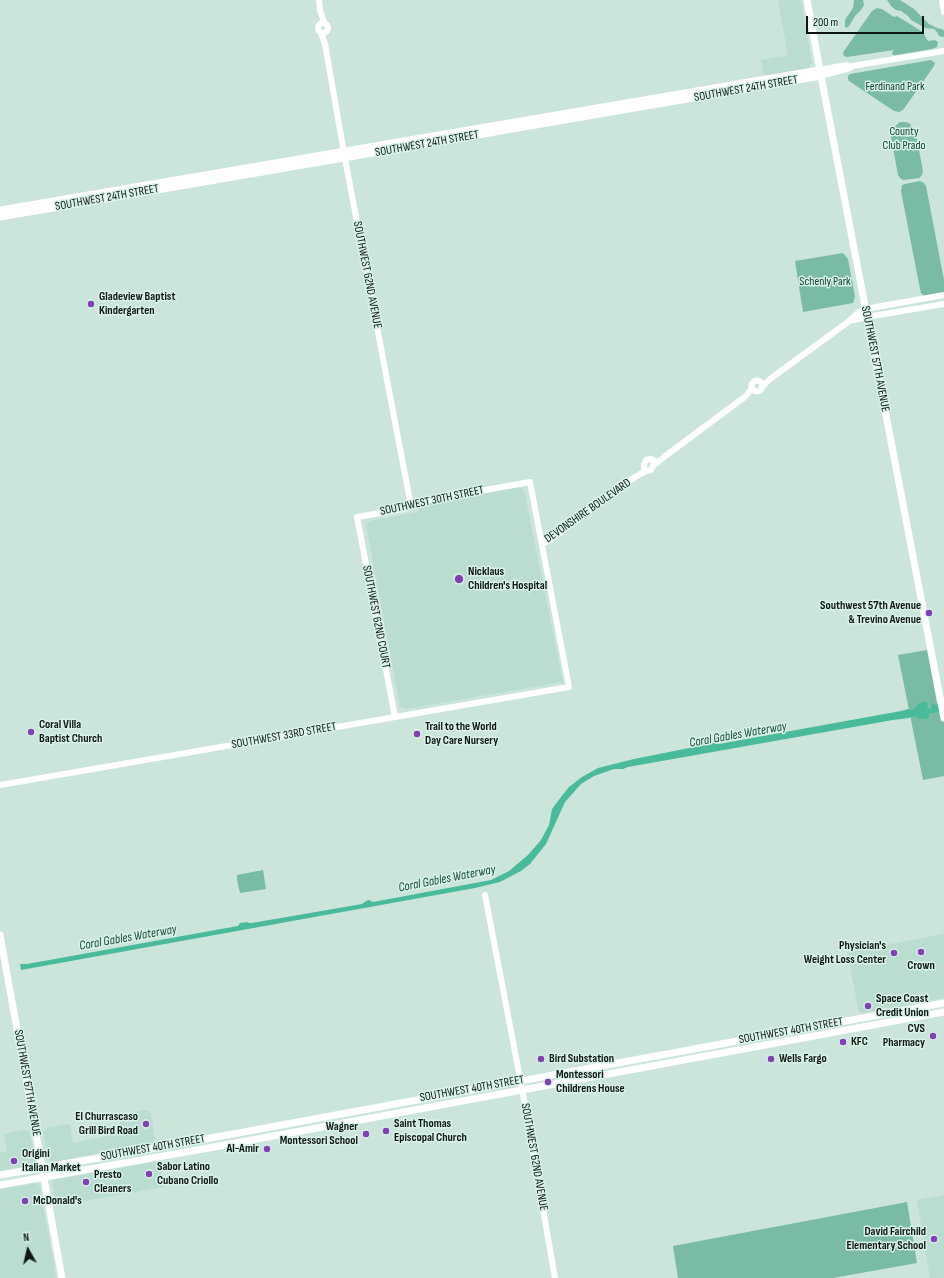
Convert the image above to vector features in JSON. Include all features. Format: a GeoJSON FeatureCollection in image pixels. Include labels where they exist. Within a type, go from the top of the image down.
{"type":"FeatureCollection","features":[{"type":"Feature","properties":{"kind":"main road","name":"SOUTHWEST 57TH AVENUE"},"geometry":{"type":"LineString","coordinates":[[807,0],[944,716]]}},
{"type":"Feature","properties":{"kind":"main road","name":"SOUTHWEST 24TH STREET"},"geometry":{"type":"LineString","coordinates":[[0,217],[344,155],[820,73]]}},
{"type":"Feature","properties":{"kind":"main road","name":"SOUTHWEST 24TH STREET"},"geometry":{"type":"LineString","coordinates":[[0,210],[344,155]]}},
{"type":"Feature","properties":{"kind":"main road","name":"SOUTHWEST 67TH AVENUE"},"geometry":{"type":"LineString","coordinates":[[0,935],[62,1278]]}},
{"type":"Feature","properties":{"kind":"main road","name":"SOUTHWEST 40TH STREET"},"geometry":{"type":"LineString","coordinates":[[0,1175],[200,1140],[758,1036],[944,1003]]}},
{"type":"Feature","properties":{"kind":"main road"},"geometry":{"type":"LineString","coordinates":[[906,1019],[912,1008]]}},
{"type":"Feature","properties":{"kind":"main road"},"geometry":{"type":"LineString","coordinates":[[897,1021],[904,1010]]}},
{"type":"Feature","properties":{"kind":"main road","name":"SOUTHWEST 40TH STREET"},"geometry":{"type":"LineString","coordinates":[[0,1185],[944,1012]]}},
{"type":"Feature","properties":{"kind":"main road"},"geometry":{"type":"LineString","coordinates":[[751,1048],[758,1036]]}},
{"type":"Feature","properties":{"kind":"main road"},"geometry":{"type":"LineString","coordinates":[[664,1064],[667,1058],[676,1055],[680,1051]]}},
{"type":"Feature","properties":{"kind":"main road"},"geometry":{"type":"LineString","coordinates":[[642,1068],[647,1063],[655,1061],[663,1054]]}},
{"type":"Feature","properties":{"kind":"main road"},"geometry":{"type":"LineString","coordinates":[[450,1103],[457,1097],[460,1091]]}},
{"type":"Feature","properties":{"kind":"main road"},"geometry":{"type":"LineString","coordinates":[[164,1156],[169,1149],[192,1145],[200,1140]]}},
{"type":"Feature","properties":{"kind":"street"},"geometry":{"type":"LineString","coordinates":[[319,0],[322,24],[318,29],[324,33],[328,28],[322,24]]}},
{"type":"Feature","properties":{"kind":"street"},"geometry":{"type":"LineString","coordinates":[[942,0],[944,12]]}},
{"type":"Feature","properties":{"kind":"street","name":"SOUTHWEST 62ND AVENUE"},"geometry":{"type":"LineString","coordinates":[[324,33],[344,155],[411,506]]}},
{"type":"Feature","properties":{"kind":"street","name":"SOUTHWEST 24TH STREET"},"geometry":{"type":"LineString","coordinates":[[820,73],[849,65],[852,66],[944,51]]}},
{"type":"Feature","properties":{"kind":"street"},"geometry":{"type":"LineString","coordinates":[[761,384],[770,379],[865,309],[944,295]]}},
{"type":"Feature","properties":{"kind":"street"},"geometry":{"type":"LineString","coordinates":[[848,322],[867,317],[944,304]]}},
{"type":"Feature","properties":{"kind":"street"},"geometry":{"type":"LineString","coordinates":[[754,390],[751,386],[753,382],[757,381],[761,384]]}},
{"type":"Feature","properties":{"kind":"street"},"geometry":{"type":"LineString","coordinates":[[664,457],[646,460],[645,469],[651,470],[653,466],[664,457],[754,390],[760,390],[761,384]]}},
{"type":"Feature","properties":{"kind":"street"},"geometry":{"type":"LineString","coordinates":[[652,459],[654,462],[653,466]]}},
{"type":"Feature","properties":{"kind":"street","name":"DEVONSHIRE BOULEVARD"},"geometry":{"type":"LineString","coordinates":[[542,544],[550,540],[635,478],[645,469]]}},
{"type":"Feature","properties":{"kind":"street","name":"SOUTHWEST 30TH STREET"},"geometry":{"type":"LineString","coordinates":[[357,517],[404,509],[419,502],[530,482],[542,544]]}},
{"type":"Feature","properties":{"kind":"street","name":"SOUTHWEST 62ND COURT"},"geometry":{"type":"LineString","coordinates":[[357,517],[395,717]]}},
{"type":"Feature","properties":{"kind":"street","name":"SOUTHWEST 33RD STREET"},"geometry":{"type":"LineString","coordinates":[[0,785],[569,687],[542,544]]}},
{"type":"Feature","properties":{"kind":"street","name":"SOUTHWEST 62ND AVENUE"},"geometry":{"type":"LineString","coordinates":[[485,895],[522,1090],[555,1278]]}},
{"type":"Feature","properties":{"kind":"shaded area"},"geometry":{"type":"Polygon","coordinates":[[[778,0],[801,0],[812,63],[809,68],[768,76],[763,73],[761,60],[788,55],[778,0]]]}},
{"type":"Feature","properties":{"kind":"shaded area","name":"Nicklaus Children's Hospital"},"geometry":{"type":"Polygon","coordinates":[[[518,487],[524,490],[563,682],[406,709],[400,707],[366,525],[369,521],[417,512],[421,506],[425,504],[518,487]]]}},
{"type":"Feature","properties":{"kind":"shaded area"},"geometry":{"type":"Polygon","coordinates":[[[927,702],[928,709],[932,708],[931,703],[936,705],[944,703],[944,712],[929,713],[929,717],[926,719],[917,718],[917,716],[893,720],[623,769],[614,769],[594,776],[581,784],[565,802],[546,844],[530,864],[521,871],[500,882],[475,888],[21,970],[20,964],[27,964],[238,926],[240,923],[252,923],[362,904],[369,900],[373,902],[491,880],[509,871],[528,855],[541,840],[549,825],[552,809],[569,787],[582,777],[598,768],[634,759],[714,743],[719,744],[908,709],[915,709],[918,704],[927,702]]]}},
{"type":"Feature","properties":{"kind":"shaded area"},"geometry":{"type":"Polygon","coordinates":[[[944,934],[944,998],[863,1013],[859,1012],[847,952],[944,934]]]}},
{"type":"Feature","properties":{"kind":"shaded area"},"geometry":{"type":"Polygon","coordinates":[[[145,1110],[150,1111],[151,1114],[155,1138],[153,1143],[54,1162],[49,1160],[43,1132],[47,1128],[70,1124],[73,1143],[122,1133],[119,1115],[145,1110]]]}},
{"type":"Feature","properties":{"kind":"shaded area"},"geometry":{"type":"Polygon","coordinates":[[[24,1130],[30,1133],[35,1163],[32,1165],[0,1171],[0,1153],[7,1151],[4,1134],[24,1130]]]}},
{"type":"Feature","properties":{"kind":"shaded area"},"geometry":{"type":"Polygon","coordinates":[[[157,1161],[160,1165],[164,1187],[56,1206],[52,1185],[54,1180],[157,1161]]]}},
{"type":"Feature","properties":{"kind":"shaded area"},"geometry":{"type":"Polygon","coordinates":[[[36,1183],[40,1186],[56,1278],[0,1278],[0,1189],[36,1183]]]}},
{"type":"Feature","properties":{"kind":"shaded area","name":"David Fairchild Elementary School"},"geometry":{"type":"Polygon","coordinates":[[[944,1195],[944,1278],[930,1278],[917,1200],[944,1195]]]}},
{"type":"Feature","properties":{"kind":"green space"},"geometry":{"type":"Polygon","coordinates":[[[854,0],[863,0],[864,5],[847,28],[845,27],[845,20],[853,8],[854,0]]]}},
{"type":"Feature","properties":{"kind":"green space"},"geometry":{"type":"Polygon","coordinates":[[[887,0],[900,0],[914,9],[929,24],[942,29],[944,31],[944,37],[939,36],[934,29],[925,28],[911,20],[901,11],[892,7],[887,0]]]}},
{"type":"Feature","properties":{"kind":"green space","name":"Ferdinand Park"},"geometry":{"type":"Polygon","coordinates":[[[877,8],[882,9],[894,17],[897,16],[923,32],[928,41],[935,40],[938,42],[937,47],[896,55],[893,55],[892,53],[894,50],[847,57],[844,56],[844,51],[872,11],[877,8]]]}},
{"type":"Feature","properties":{"kind":"green space","name":"Ferdinand Park"},"geometry":{"type":"Polygon","coordinates":[[[931,60],[935,63],[934,66],[903,110],[899,112],[894,111],[848,79],[850,74],[931,60]]]}},
{"type":"Feature","properties":{"kind":"green space","name":"County Club Prado"},"geometry":{"type":"Polygon","coordinates":[[[900,122],[909,123],[915,129],[923,171],[919,178],[903,180],[898,175],[891,137],[894,127],[900,122]]]}},
{"type":"Feature","properties":{"kind":"green space","name":"County Club Prado"},"geometry":{"type":"Polygon","coordinates":[[[920,181],[926,186],[944,280],[944,293],[924,296],[920,289],[901,191],[902,185],[920,181]]]}},
{"type":"Feature","properties":{"kind":"green space","name":"Schenly Park"},"geometry":{"type":"Polygon","coordinates":[[[843,253],[848,259],[855,297],[853,303],[803,312],[795,261],[843,253]]]}},
{"type":"Feature","properties":{"kind":"green space"},"geometry":{"type":"Polygon","coordinates":[[[927,650],[937,703],[944,702],[944,776],[923,780],[898,655],[927,650]]]}},
{"type":"Feature","properties":{"kind":"green space"},"geometry":{"type":"Polygon","coordinates":[[[263,870],[266,889],[240,893],[237,875],[263,870]]]}},
{"type":"Feature","properties":{"kind":"green space"},"geometry":{"type":"Polygon","coordinates":[[[907,1202],[917,1263],[833,1278],[678,1278],[673,1246],[907,1202]]]}},
{"type":"Feature","properties":{"kind":"place","name":"Gladeview Baptist Kindergarten"},"geometry":{"type":"Point","coordinates":[91,304]}},
{"type":"Feature","properties":{"kind":"place","name":"Nicklaus Children's Hospital"},"geometry":{"type":"Point","coordinates":[459,579]}},
{"type":"Feature","properties":{"kind":"place","name":"Southwest 57th Avenue & Trevino Avenue"},"geometry":{"type":"Point","coordinates":[929,613]}},
{"type":"Feature","properties":{"kind":"place","name":"Coral Villa Baptist Church"},"geometry":{"type":"Point","coordinates":[31,732]}},
{"type":"Feature","properties":{"kind":"place","name":"Trail to the World Day Care Nursery"},"geometry":{"type":"Point","coordinates":[417,734]}},
{"type":"Feature","properties":{"kind":"place","name":"Crown"},"geometry":{"type":"Point","coordinates":[921,952]}},
{"type":"Feature","properties":{"kind":"place","name":"Physician's Weight Loss Center"},"geometry":{"type":"Point","coordinates":[894,953]}},
{"type":"Feature","properties":{"kind":"place","name":"Space Coast Credit Union"},"geometry":{"type":"Point","coordinates":[868,1006]}},
{"type":"Feature","properties":{"kind":"place","name":"CVS Pharmacy"},"geometry":{"type":"Point","coordinates":[933,1036]}},
{"type":"Feature","properties":{"kind":"place","name":"KFC"},"geometry":{"type":"Point","coordinates":[843,1042]}},
{"type":"Feature","properties":{"kind":"place","name":"Bird Substation"},"geometry":{"type":"Point","coordinates":[541,1059]}},
{"type":"Feature","properties":{"kind":"place","name":"Wells Fargo"},"geometry":{"type":"Point","coordinates":[771,1059]}},
{"type":"Feature","properties":{"kind":"place","name":"Montessori Childrens House"},"geometry":{"type":"Point","coordinates":[548,1082]}},
{"type":"Feature","properties":{"kind":"place","name":"El Churrascaso Grill Bird Road"},"geometry":{"type":"Point","coordinates":[146,1124]}},
{"type":"Feature","properties":{"kind":"place","name":"Saint Thomas Episcopal Church"},"geometry":{"type":"Point","coordinates":[386,1131]}},
{"type":"Feature","properties":{"kind":"place","name":"Wagner Montessori School"},"geometry":{"type":"Point","coordinates":[366,1134]}},
{"type":"Feature","properties":{"kind":"place","name":"Al-Amir"},"geometry":{"type":"Point","coordinates":[267,1149]}},
{"type":"Feature","properties":{"kind":"place","name":"Origini Italian Market"},"geometry":{"type":"Point","coordinates":[14,1161]}},
{"type":"Feature","properties":{"kind":"place","name":"Sabor Latino Cubano Criollo"},"geometry":{"type":"Point","coordinates":[149,1174]}},
{"type":"Feature","properties":{"kind":"place","name":"Presto Cleaners"},"geometry":{"type":"Point","coordinates":[86,1182]}},
{"type":"Feature","properties":{"kind":"place","name":"McDonald's"},"geometry":{"type":"Point","coordinates":[25,1201]}},
{"type":"Feature","properties":{"kind":"place","name":"David Fairchild Elementary School"},"geometry":{"type":"Point","coordinates":[934,1239]}},
{"type":"Feature","properties":{"kind":"water label","name":"Coral Gables Waterway"},"geometry":{"type":"Point","coordinates":[738,735]}},
{"type":"Feature","properties":{"kind":"water label","name":"Coral Gables Waterway"},"geometry":{"type":"Point","coordinates":[447,879]}},
{"type":"Feature","properties":{"kind":"water label","name":"Coral Gables Waterway"},"geometry":{"type":"Point","coordinates":[128,938]}}]}
